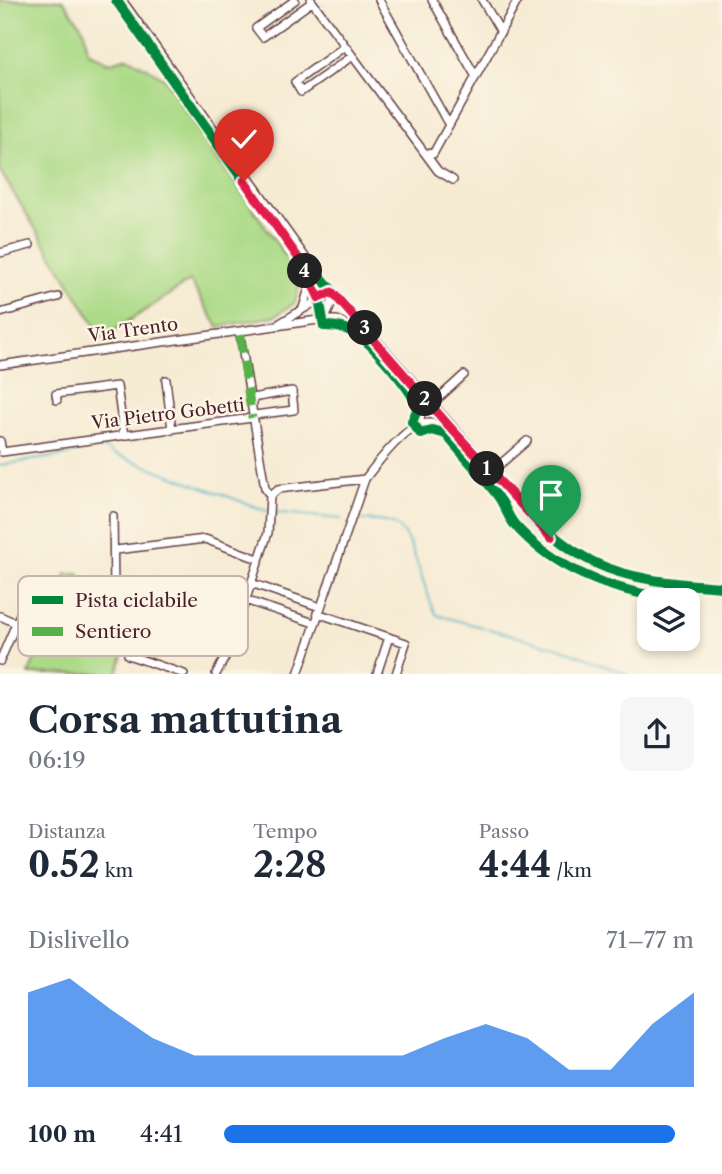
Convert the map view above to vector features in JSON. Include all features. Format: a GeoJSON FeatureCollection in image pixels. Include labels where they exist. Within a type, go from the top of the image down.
{"type":"FeatureCollection","features":[{"type":"Feature","properties":{"kind":"street"},"geometry":{"type":"LineString","coordinates":[[122,0],[298,249],[333,294],[544,530],[583,558],[638,578],[722,587]]}},
{"type":"Feature","properties":{"kind":"street"},"geometry":{"type":"LineString","coordinates":[[295,0],[256,28],[263,37],[311,1],[438,171],[453,180]]}},
{"type":"Feature","properties":{"kind":"street"},"geometry":{"type":"LineString","coordinates":[[379,0],[449,125]]}},
{"type":"Feature","properties":{"kind":"street"},"geometry":{"type":"LineString","coordinates":[[432,0],[475,77]]}},
{"type":"Feature","properties":{"kind":"street"},"geometry":{"type":"LineString","coordinates":[[482,0],[500,32]]}},
{"type":"Feature","properties":{"kind":"street"},"geometry":{"type":"LineString","coordinates":[[426,153],[433,154],[519,0]]}},
{"type":"Feature","properties":{"kind":"street"},"geometry":{"type":"LineString","coordinates":[[344,47],[295,82],[302,92],[351,57]]}},
{"type":"Feature","properties":{"kind":"street"},"geometry":{"type":"LineString","coordinates":[[0,253],[30,245]]}},
{"type":"Feature","properties":{"kind":"street"},"geometry":{"type":"LineString","coordinates":[[298,249],[309,276],[307,299],[301,311]]}},
{"type":"Feature","properties":{"kind":"street"},"geometry":{"type":"LineString","coordinates":[[318,320],[326,317],[333,294]]}},
{"type":"Feature","properties":{"kind":"street","name":"Via Trento"},"geometry":{"type":"LineString","coordinates":[[270,327],[333,294]]}},
{"type":"Feature","properties":{"kind":"street"},"geometry":{"type":"LineString","coordinates":[[0,313],[58,297]]}},
{"type":"Feature","properties":{"kind":"street","name":"Via Trento"},"geometry":{"type":"LineString","coordinates":[[0,365],[318,320],[348,324],[376,340]]}},
{"type":"Feature","properties":{"kind":"street"},"geometry":{"type":"LineString","coordinates":[[240,335],[254,417]]}},
{"type":"Feature","properties":{"kind":"street"},"geometry":{"type":"LineString","coordinates":[[298,674],[365,479],[378,462],[464,375]]}},
{"type":"Feature","properties":{"kind":"street"},"geometry":{"type":"LineString","coordinates":[[166,380],[172,430]]}},
{"type":"Feature","properties":{"kind":"street"},"geometry":{"type":"LineString","coordinates":[[57,400],[57,394],[117,386],[124,436]]}},
{"type":"Feature","properties":{"kind":"street"},"geometry":{"type":"LineString","coordinates":[[292,391],[295,410],[254,417],[252,398],[292,391]]}},
{"type":"Feature","properties":{"kind":"street"},"geometry":{"type":"LineString","coordinates":[[418,391],[422,406],[419,422]]}},
{"type":"Feature","properties":{"kind":"street"},"geometry":{"type":"LineString","coordinates":[[428,423],[433,408]]}},
{"type":"Feature","properties":{"kind":"street","name":"Via Pietro Gobetti"},"geometry":{"type":"LineString","coordinates":[[0,441],[2,452],[254,417],[265,488],[270,496],[271,516],[258,559]]}},
{"type":"Feature","properties":{"kind":"street"},"geometry":{"type":"LineString","coordinates":[[419,422],[449,426]]}},
{"type":"Feature","properties":{"kind":"street"},"geometry":{"type":"LineString","coordinates":[[491,473],[527,441]]}},
{"type":"Feature","properties":{"kind":"street"},"geometry":{"type":"LineString","coordinates":[[270,496],[278,489],[354,478],[365,479]]}},
{"type":"Feature","properties":{"kind":"street"},"geometry":{"type":"LineString","coordinates":[[113,516],[115,576]]}},
{"type":"Feature","properties":{"kind":"street"},"geometry":{"type":"LineString","coordinates":[[116,550],[205,539],[258,559],[248,592]]}},
{"type":"Feature","properties":{"kind":"street"},"geometry":{"type":"LineString","coordinates":[[251,583],[406,643],[396,674]]}},
{"type":"Feature","properties":{"kind":"street"},"geometry":{"type":"LineString","coordinates":[[274,610],[279,593]]}},
{"type":"Feature","properties":{"kind":"street"},"geometry":{"type":"LineString","coordinates":[[248,601],[314,623]]}},
{"type":"Feature","properties":{"kind":"street"},"geometry":{"type":"LineString","coordinates":[[0,616],[16,623]]}},
{"type":"Feature","properties":{"kind":"street"},"geometry":{"type":"LineString","coordinates":[[0,661],[18,618]]}},
{"type":"Feature","properties":{"kind":"street"},"geometry":{"type":"LineString","coordinates":[[377,674],[389,637]]}},
{"type":"Feature","properties":{"kind":"street"},"geometry":{"type":"LineString","coordinates":[[131,656],[184,674]]}},
{"type":"Feature","properties":{"kind":"street"},"geometry":{"type":"LineString","coordinates":[[216,674],[226,656]]}},
{"type":"Feature","properties":{"kind":"green space"},"geometry":{"type":"Polygon","coordinates":[[[0,0],[63,0],[84,30],[88,52],[108,63],[128,57],[164,78],[301,279],[295,303],[275,316],[218,327],[190,281],[103,338],[0,171],[0,0]]]}},
{"type":"Feature","properties":{"kind":"green space"},"geometry":{"type":"Polygon","coordinates":[[[36,656],[123,656],[117,673],[29,674],[36,656]]]}},
{"type":"Feature","properties":{"kind":"waterway"},"geometry":{"type":"LineString","coordinates":[[0,465],[72,454],[88,447],[98,447],[267,511]]}},
{"type":"Feature","properties":{"kind":"waterway"},"geometry":{"type":"LineString","coordinates":[[272,512],[341,519]]}},
{"type":"Feature","properties":{"kind":"waterway"},"geometry":{"type":"LineString","coordinates":[[362,520],[391,523],[402,532],[409,542],[437,615],[563,649],[627,674]]}},
{"type":"Feature","properties":{"kind":"marked path"},"geometry":{"type":"LineString","coordinates":[[240,335],[252,418]]}},
{"type":"Feature","properties":{"kind":"cycle path"},"geometry":{"type":"LineString","coordinates":[[116,0],[302,263],[319,298],[324,326],[352,331],[385,361],[415,403],[417,410],[412,422],[421,434],[432,430],[446,434],[498,496],[514,524],[531,541],[569,567],[612,586],[637,592]]}},
{"type":"Feature","properties":{"kind":"cycle path"},"geometry":{"type":"LineString","coordinates":[[313,268],[372,337]]}},
{"type":"Feature","properties":{"kind":"cycle path"},"geometry":{"type":"LineString","coordinates":[[497,479],[549,532],[595,563],[620,573],[649,579],[722,587]]}},
{"type":"Feature","properties":{"kind":"route"},"geometry":{"type":"LineString","coordinates":[[244,181],[302,263],[319,298],[332,292],[551,537]]}}]}
